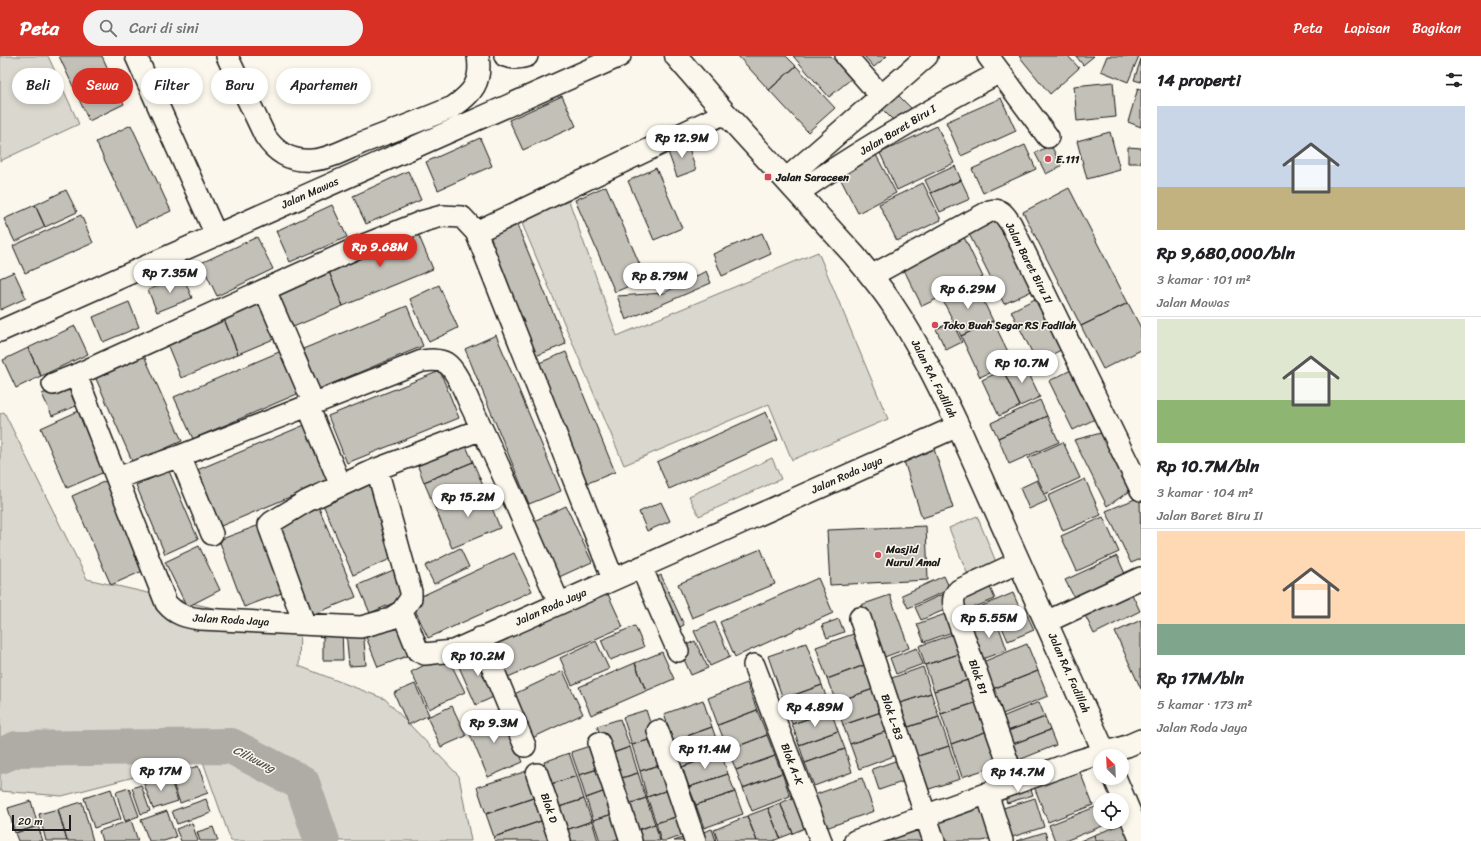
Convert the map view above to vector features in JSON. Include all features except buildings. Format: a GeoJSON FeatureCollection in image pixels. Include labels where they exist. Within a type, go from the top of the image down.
{"type":"FeatureCollection","features":[{"type":"Feature","properties":{"kind":"main road","name":"Jalan RA. Fadillah"},"geometry":{"type":"LineString","coordinates":[[676,56],[871,276],[891,302],[906,326],[934,376],[958,426],[1102,749]]}},
{"type":"Feature","properties":{"kind":"main road"},"geometry":{"type":"LineString","coordinates":[[1118,785],[1141,840]]}},
{"type":"Feature","properties":{"kind":"street"},"geometry":{"type":"LineString","coordinates":[[136,56],[216,235]]}},
{"type":"Feature","properties":{"kind":"street"},"geometry":{"type":"LineString","coordinates":[[227,56],[270,144],[282,154],[302,160],[314,160],[332,155],[453,107],[464,100],[473,90],[478,79],[478,56]]}},
{"type":"Feature","properties":{"kind":"street"},"geometry":{"type":"LineString","coordinates":[[505,56],[511,59],[527,56]]}},
{"type":"Feature","properties":{"kind":"street","name":"Jalan Mawas"},"geometry":{"type":"LineString","coordinates":[[0,330],[216,235],[585,63],[620,56]]}},
{"type":"Feature","properties":{"kind":"street"},"geometry":{"type":"LineString","coordinates":[[846,56],[881,96]]}},
{"type":"Feature","properties":{"kind":"street"},"geometry":{"type":"LineString","coordinates":[[792,186],[881,96],[927,56]]}},
{"type":"Feature","properties":{"kind":"street"},"geometry":{"type":"LineString","coordinates":[[994,64],[1048,137]]}},
{"type":"Feature","properties":{"kind":"street","name":"Jalan Baret Biru I"},"geometry":{"type":"LineString","coordinates":[[792,186],[831,170],[955,96],[994,64]]}},
{"type":"Feature","properties":{"kind":"street"},"geometry":{"type":"LineString","coordinates":[[476,232],[725,113]]}},
{"type":"Feature","properties":{"kind":"street","name":"Jalan Baret Biru II"},"geometry":{"type":"LineString","coordinates":[[871,276],[990,211],[997,210],[1001,212],[1011,224],[1141,490]]}},
{"type":"Feature","properties":{"kind":"street"},"geometry":{"type":"LineString","coordinates":[[53,384],[359,247],[424,221],[442,216],[462,216],[476,232],[613,579]]}},
{"type":"Feature","properties":{"kind":"street"},"geometry":{"type":"LineString","coordinates":[[265,290],[311,405],[340,486]]}},
{"type":"Feature","properties":{"kind":"street"},"geometry":{"type":"LineString","coordinates":[[117,478],[180,456],[422,361],[435,360],[446,363],[453,370],[482,429],[559,603]]}},
{"type":"Feature","properties":{"kind":"street","name":"Jalan Roda Jaya"},"geometry":{"type":"LineString","coordinates":[[76,375],[166,603],[172,610],[188,617],[200,619],[362,627],[390,619],[402,611],[418,651],[425,654],[453,651],[958,426]]}},
{"type":"Feature","properties":{"kind":"street"},"geometry":{"type":"LineString","coordinates":[[304,623],[269,525],[273,521],[307,501],[340,486],[376,470],[482,429]]}},
{"type":"Feature","properties":{"kind":"street"},"geometry":{"type":"LineString","coordinates":[[180,456],[212,534]]}},
{"type":"Feature","properties":{"kind":"street"},"geometry":{"type":"LineString","coordinates":[[376,470],[411,592],[411,598],[402,611]]}},
{"type":"Feature","properties":{"kind":"street","name":"Blok B1"},"geometry":{"type":"LineString","coordinates":[[1015,783],[955,611],[953,601],[955,594],[959,590],[1019,562]]}},
{"type":"Feature","properties":{"kind":"street"},"geometry":{"type":"LineString","coordinates":[[641,567],[678,651]]}},
{"type":"Feature","properties":{"kind":"street"},"geometry":{"type":"LineString","coordinates":[[1046,622],[1141,578]]}},
{"type":"Feature","properties":{"kind":"street","name":"Blok L-B3"},"geometry":{"type":"LineString","coordinates":[[860,618],[934,841]]}},
{"type":"Feature","properties":{"kind":"street"},"geometry":{"type":"LineString","coordinates":[[480,638],[525,746]]}},
{"type":"Feature","properties":{"kind":"street","name":"Blok A-K"},"geometry":{"type":"LineString","coordinates":[[754,665],[821,841]]}},
{"type":"Feature","properties":{"kind":"street"},"geometry":{"type":"LineString","coordinates":[[658,731],[695,841]]}},
{"type":"Feature","properties":{"kind":"street"},"geometry":{"type":"LineString","coordinates":[[1119,749],[1141,740]]}},
{"type":"Feature","properties":{"kind":"street"},"geometry":{"type":"LineString","coordinates":[[599,743],[631,841]]}},
{"type":"Feature","properties":{"kind":"street"},"geometry":{"type":"LineString","coordinates":[[854,841],[1077,761],[1093,758]]}},
{"type":"Feature","properties":{"kind":"street","name":"Blok D"},"geometry":{"type":"LineString","coordinates":[[537,774],[560,841]]}},
{"type":"Feature","properties":{"kind":"street"},"geometry":{"type":"LineString","coordinates":[[987,793],[1002,841]]}},
{"type":"Feature","properties":{"kind":"shaded area"},"geometry":{"type":"Polygon","coordinates":[[[0,56],[48,56],[53,68],[12,68],[12,104],[64,104],[64,91],[79,124],[0,161],[0,56]]]}},
{"type":"Feature","properties":{"kind":"shaded area"},"geometry":{"type":"Polygon","coordinates":[[[569,201],[617,336],[818,252],[888,419],[792,460],[769,404],[624,465],[521,221],[569,201]]]}},
{"type":"Feature","properties":{"kind":"shaded area"},"geometry":{"type":"Polygon","coordinates":[[[4,412],[87,579],[300,628],[299,666],[385,699],[459,776],[471,841],[231,841],[202,759],[62,796],[0,791],[0,414],[4,412]]]}},
{"type":"Feature","properties":{"kind":"shaded area"},"geometry":{"type":"Polygon","coordinates":[[[772,458],[781,479],[699,516],[689,496],[772,458]]]}},
{"type":"Feature","properties":{"kind":"shaded area"},"geometry":{"type":"Polygon","coordinates":[[[977,516],[996,562],[967,573],[949,528],[977,516]]]}},
{"type":"Feature","properties":{"kind":"waterway","name":"Ciliwung"},"geometry":{"type":"LineString","coordinates":[[0,756],[17,749],[231,746],[302,783],[322,841]]}},
{"type":"Feature","properties":{"kind":"place","name":"E.111"},"geometry":{"type":"Point","coordinates":[1048,159]}},
{"type":"Feature","properties":{"kind":"place","name":"Jalan Saraceen"},"geometry":{"type":"Point","coordinates":[768,177]}},
{"type":"Feature","properties":{"kind":"place","name":"Toko Buah Segar RS Fadilah"},"geometry":{"type":"Point","coordinates":[935,325]}},
{"type":"Feature","properties":{"kind":"place","name":"Masjid Nurul Amal"},"geometry":{"type":"Point","coordinates":[878,555]}}]}
